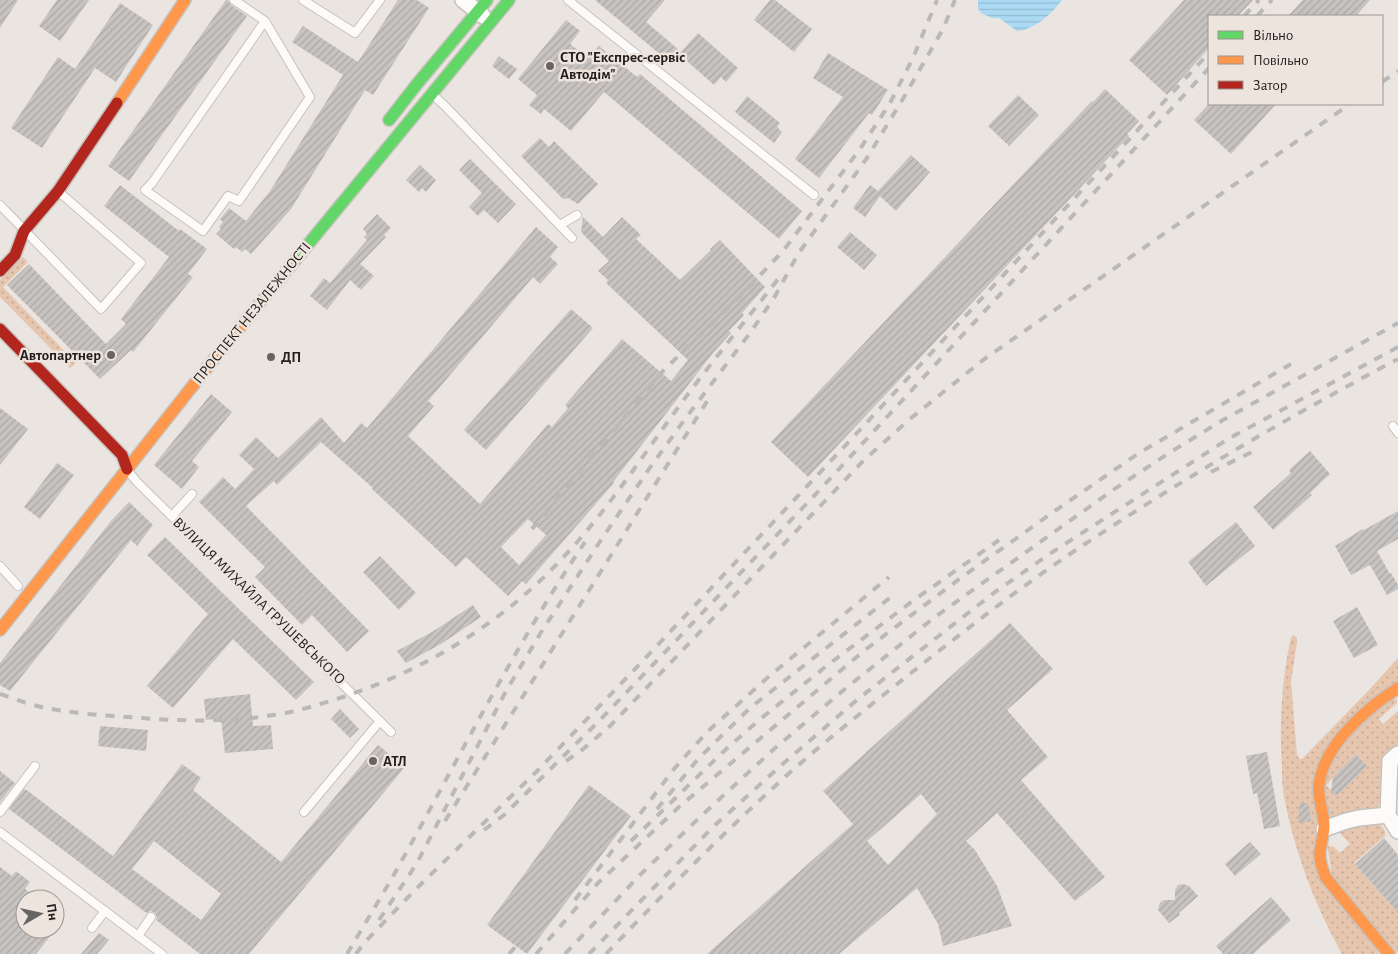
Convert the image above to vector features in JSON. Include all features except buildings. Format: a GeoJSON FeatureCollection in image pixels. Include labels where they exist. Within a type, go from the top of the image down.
{"type":"FeatureCollection","features":[{"type":"Feature","properties":{"kind":"main road"},"geometry":{"type":"LineString","coordinates":[[0,271],[15,255],[24,231],[58,191],[185,0]]}},
{"type":"Feature","properties":{"kind":"main road","name":"ПРОСПЕКТ НЕЗАЛЕЖНОСТІ"},"geometry":{"type":"LineString","coordinates":[[0,630],[210,364],[508,0]]}},
{"type":"Feature","properties":{"kind":"main road"},"geometry":{"type":"LineString","coordinates":[[383,129],[417,84],[482,5]]}},
{"type":"Feature","properties":{"kind":"main road"},"geometry":{"type":"LineString","coordinates":[[0,328],[124,452],[127,469],[113,466],[124,452]]}},
{"type":"Feature","properties":{"kind":"main road"},"geometry":{"type":"LineString","coordinates":[[1389,954],[1326,878],[1319,855],[1324,829],[1319,798],[1319,784],[1323,767],[1334,748],[1350,728],[1368,709],[1398,688]]}},
{"type":"Feature","properties":{"kind":"street"},"geometry":{"type":"LineString","coordinates":[[463,0],[482,5],[490,22]]}},
{"type":"Feature","properties":{"kind":"street"},"geometry":{"type":"LineString","coordinates":[[1398,754],[1390,761],[1388,815],[1398,831]]}},
{"type":"Feature","properties":{"kind":"street"},"geometry":{"type":"LineString","coordinates":[[1324,829],[1346,820],[1388,815]]}},
{"type":"Feature","properties":{"kind":"lane"},"geometry":{"type":"LineString","coordinates":[[234,0],[265,21],[310,97],[239,201],[228,196],[203,231],[145,190],[152,183],[265,21]]}},
{"type":"Feature","properties":{"kind":"lane"},"geometry":{"type":"LineString","coordinates":[[303,0],[355,33],[380,0]]}},
{"type":"Feature","properties":{"kind":"lane"},"geometry":{"type":"LineString","coordinates":[[568,0],[814,195]]}},
{"type":"Feature","properties":{"kind":"lane"},"geometry":{"type":"LineString","coordinates":[[417,84],[444,105],[572,238]]}},
{"type":"Feature","properties":{"kind":"lane"},"geometry":{"type":"LineString","coordinates":[[0,205],[101,309],[141,263],[58,191]]}},
{"type":"Feature","properties":{"kind":"lane"},"geometry":{"type":"LineString","coordinates":[[560,225],[578,215]]}},
{"type":"Feature","properties":{"kind":"lane","name":"ВУЛИЦЯ МИХАЙЛА ГРУШЕВСЬКОГО"},"geometry":{"type":"LineString","coordinates":[[127,469],[137,482],[391,732]]}},
{"type":"Feature","properties":{"kind":"lane"},"geometry":{"type":"LineString","coordinates":[[172,516],[192,494]]}},
{"type":"Feature","properties":{"kind":"lane"},"geometry":{"type":"LineString","coordinates":[[0,566],[18,586]]}},
{"type":"Feature","properties":{"kind":"lane"},"geometry":{"type":"LineString","coordinates":[[304,812],[380,721]]}},
{"type":"Feature","properties":{"kind":"lane"},"geometry":{"type":"LineString","coordinates":[[0,812],[36,766]]}},
{"type":"Feature","properties":{"kind":"lane"},"geometry":{"type":"LineString","coordinates":[[0,832],[162,954]]}},
{"type":"Feature","properties":{"kind":"lane"},"geometry":{"type":"LineString","coordinates":[[92,928],[105,911]]}},
{"type":"Feature","properties":{"kind":"lane"},"geometry":{"type":"LineString","coordinates":[[138,936],[152,917]]}},
{"type":"Feature","properties":{"kind":"shaded area"},"geometry":{"type":"Polygon","coordinates":[[[23,257],[28,262],[3,287],[76,363],[70,368],[0,297],[0,280],[23,257]]]}},
{"type":"Feature","properties":{"kind":"shaded area"},"geometry":{"type":"Polygon","coordinates":[[[1294,635],[1297,638],[1297,642],[1291,682],[1297,755],[1300,759],[1398,658],[1398,682],[1334,741],[1315,847],[1379,954],[1342,954],[1314,897],[1294,838],[1283,789],[1281,733],[1285,669],[1291,637],[1294,635]]]}},
{"type":"Feature","properties":{"kind":"shaded area"},"geometry":{"type":"Polygon","coordinates":[[[1390,697],[1397,700],[1397,703],[1379,719],[1383,724],[1398,711],[1398,745],[1382,761],[1382,789],[1378,808],[1374,812],[1330,818],[1326,812],[1324,793],[1326,774],[1332,762],[1365,718],[1390,697]],[[1356,754],[1326,785],[1337,796],[1367,766],[1356,754]]]}},
{"type":"Feature","properties":{"kind":"shaded area"},"geometry":{"type":"Polygon","coordinates":[[[1379,823],[1385,831],[1385,836],[1354,863],[1396,911],[1398,910],[1398,954],[1332,875],[1327,844],[1331,847],[1333,846],[1340,853],[1350,844],[1338,831],[1346,825],[1379,823]]]}},
{"type":"Feature","properties":{"kind":"water"},"geometry":{"type":"Polygon","coordinates":[[[978,0],[1062,0],[1037,24],[1017,31],[999,18],[992,18],[981,13],[978,8],[978,0]]]}},
{"type":"Feature","properties":{"kind":"railway"},"geometry":{"type":"LineString","coordinates":[[532,529],[663,371],[783,251],[860,149],[890,103],[913,58],[937,0]]}},
{"type":"Feature","properties":{"kind":"railway"},"geometry":{"type":"LineString","coordinates":[[379,920],[417,863],[505,693],[540,634],[649,469],[750,333],[774,298],[798,254],[867,158],[943,29],[955,0]]}},
{"type":"Feature","properties":{"kind":"railway"},"geometry":{"type":"LineString","coordinates":[[1245,15],[1259,0]]}},
{"type":"Feature","properties":{"kind":"railway"},"geometry":{"type":"LineString","coordinates":[[1258,15],[1272,0]]}},
{"type":"Feature","properties":{"kind":"railway"},"geometry":{"type":"LineString","coordinates":[[356,954],[364,943],[416,889],[536,772],[637,667],[858,432],[1208,54]]}},
{"type":"Feature","properties":{"kind":"railway"},"geometry":{"type":"LineString","coordinates":[[484,830],[504,815],[601,719],[814,496],[1208,69]]}},
{"type":"Feature","properties":{"kind":"railway"},"geometry":{"type":"LineString","coordinates":[[1383,81],[1398,71]]}},
{"type":"Feature","properties":{"kind":"railway"},"geometry":{"type":"LineString","coordinates":[[566,761],[611,725],[864,460],[910,419],[983,360],[1349,105]]}},
{"type":"Feature","properties":{"kind":"railway"},"geometry":{"type":"LineString","coordinates":[[0,694],[37,706],[82,713],[182,720],[255,718],[300,710],[343,697],[428,661],[481,629],[506,610],[530,590],[570,551],[602,512],[689,393],[778,279]]}},
{"type":"Feature","properties":{"kind":"railway"},"geometry":{"type":"LineString","coordinates":[[565,954],[641,874],[774,749],[846,688],[935,617],[1113,490],[1169,453],[1223,420],[1398,323]]}},
{"type":"Feature","properties":{"kind":"railway"},"geometry":{"type":"LineString","coordinates":[[589,954],[714,826],[785,762],[858,699],[995,592],[1051,553],[1228,439],[1398,347]]}},
{"type":"Feature","properties":{"kind":"railway"},"geometry":{"type":"LineString","coordinates":[[606,954],[699,859],[795,768],[882,696],[998,605],[1065,557],[1164,493],[1280,424],[1398,359]]}},
{"type":"Feature","properties":{"kind":"railway"},"geometry":{"type":"LineString","coordinates":[[536,954],[598,883],[679,807],[865,650],[962,577],[1139,453],[1291,364]]}},
{"type":"Feature","properties":{"kind":"railway"},"geometry":{"type":"LineString","coordinates":[[445,821],[711,395]]}},
{"type":"Feature","properties":{"kind":"railway"},"geometry":{"type":"LineString","coordinates":[[1211,472],[1252,452]]}},
{"type":"Feature","properties":{"kind":"railway"},"geometry":{"type":"LineString","coordinates":[[631,841],[759,720],[914,600],[999,540]]}},
{"type":"Feature","properties":{"kind":"railway"},"geometry":{"type":"LineString","coordinates":[[347,954],[395,874],[512,660],[585,542]]}},
{"type":"Feature","properties":{"kind":"railway"},"geometry":{"type":"LineString","coordinates":[[575,900],[674,769],[707,732],[766,679],[889,577]]}},
{"type":"Feature","properties":{"kind":"railway"},"geometry":{"type":"LineString","coordinates":[[657,809],[699,758],[750,708],[896,593]]}},
{"type":"Feature","properties":{"kind":"railway"},"geometry":{"type":"LineString","coordinates":[[509,954],[516,946]]}},
{"type":"Feature","properties":{"kind":"traffic: fast"},"geometry":{"type":"LineString","coordinates":[[389,120],[487,0]]}},
{"type":"Feature","properties":{"kind":"traffic: fast"},"geometry":{"type":"LineString","coordinates":[[250,315],[509,0]]}},
{"type":"Feature","properties":{"kind":"traffic: slow"},"geometry":{"type":"LineString","coordinates":[[117,103],[185,0]]}},
{"type":"Feature","properties":{"kind":"traffic: slow"},"geometry":{"type":"LineString","coordinates":[[0,630],[250,315]]}},
{"type":"Feature","properties":{"kind":"traffic: slow"},"geometry":{"type":"LineString","coordinates":[[1389,954],[1326,878],[1320,858],[1324,826],[1319,784],[1326,761],[1339,740],[1364,714],[1398,688]]}},
{"type":"Feature","properties":{"kind":"traffic: jam"},"geometry":{"type":"LineString","coordinates":[[0,271],[15,255],[24,231],[58,191],[117,103]]}},
{"type":"Feature","properties":{"kind":"traffic: jam"},"geometry":{"type":"LineString","coordinates":[[0,329],[122,455],[127,469]]}},
{"type":"Feature","properties":{"kind":"place","name":"СТО \"Експрес-сервіс Автодім\""},"geometry":{"type":"Point","coordinates":[550,66]}},
{"type":"Feature","properties":{"kind":"place","name":"Автопартнер"},"geometry":{"type":"Point","coordinates":[111,355]}},
{"type":"Feature","properties":{"kind":"place","name":"ДП"},"geometry":{"type":"Point","coordinates":[271,357]}},
{"type":"Feature","properties":{"kind":"place","name":"АТЛ"},"geometry":{"type":"Point","coordinates":[373,761]}}]}
